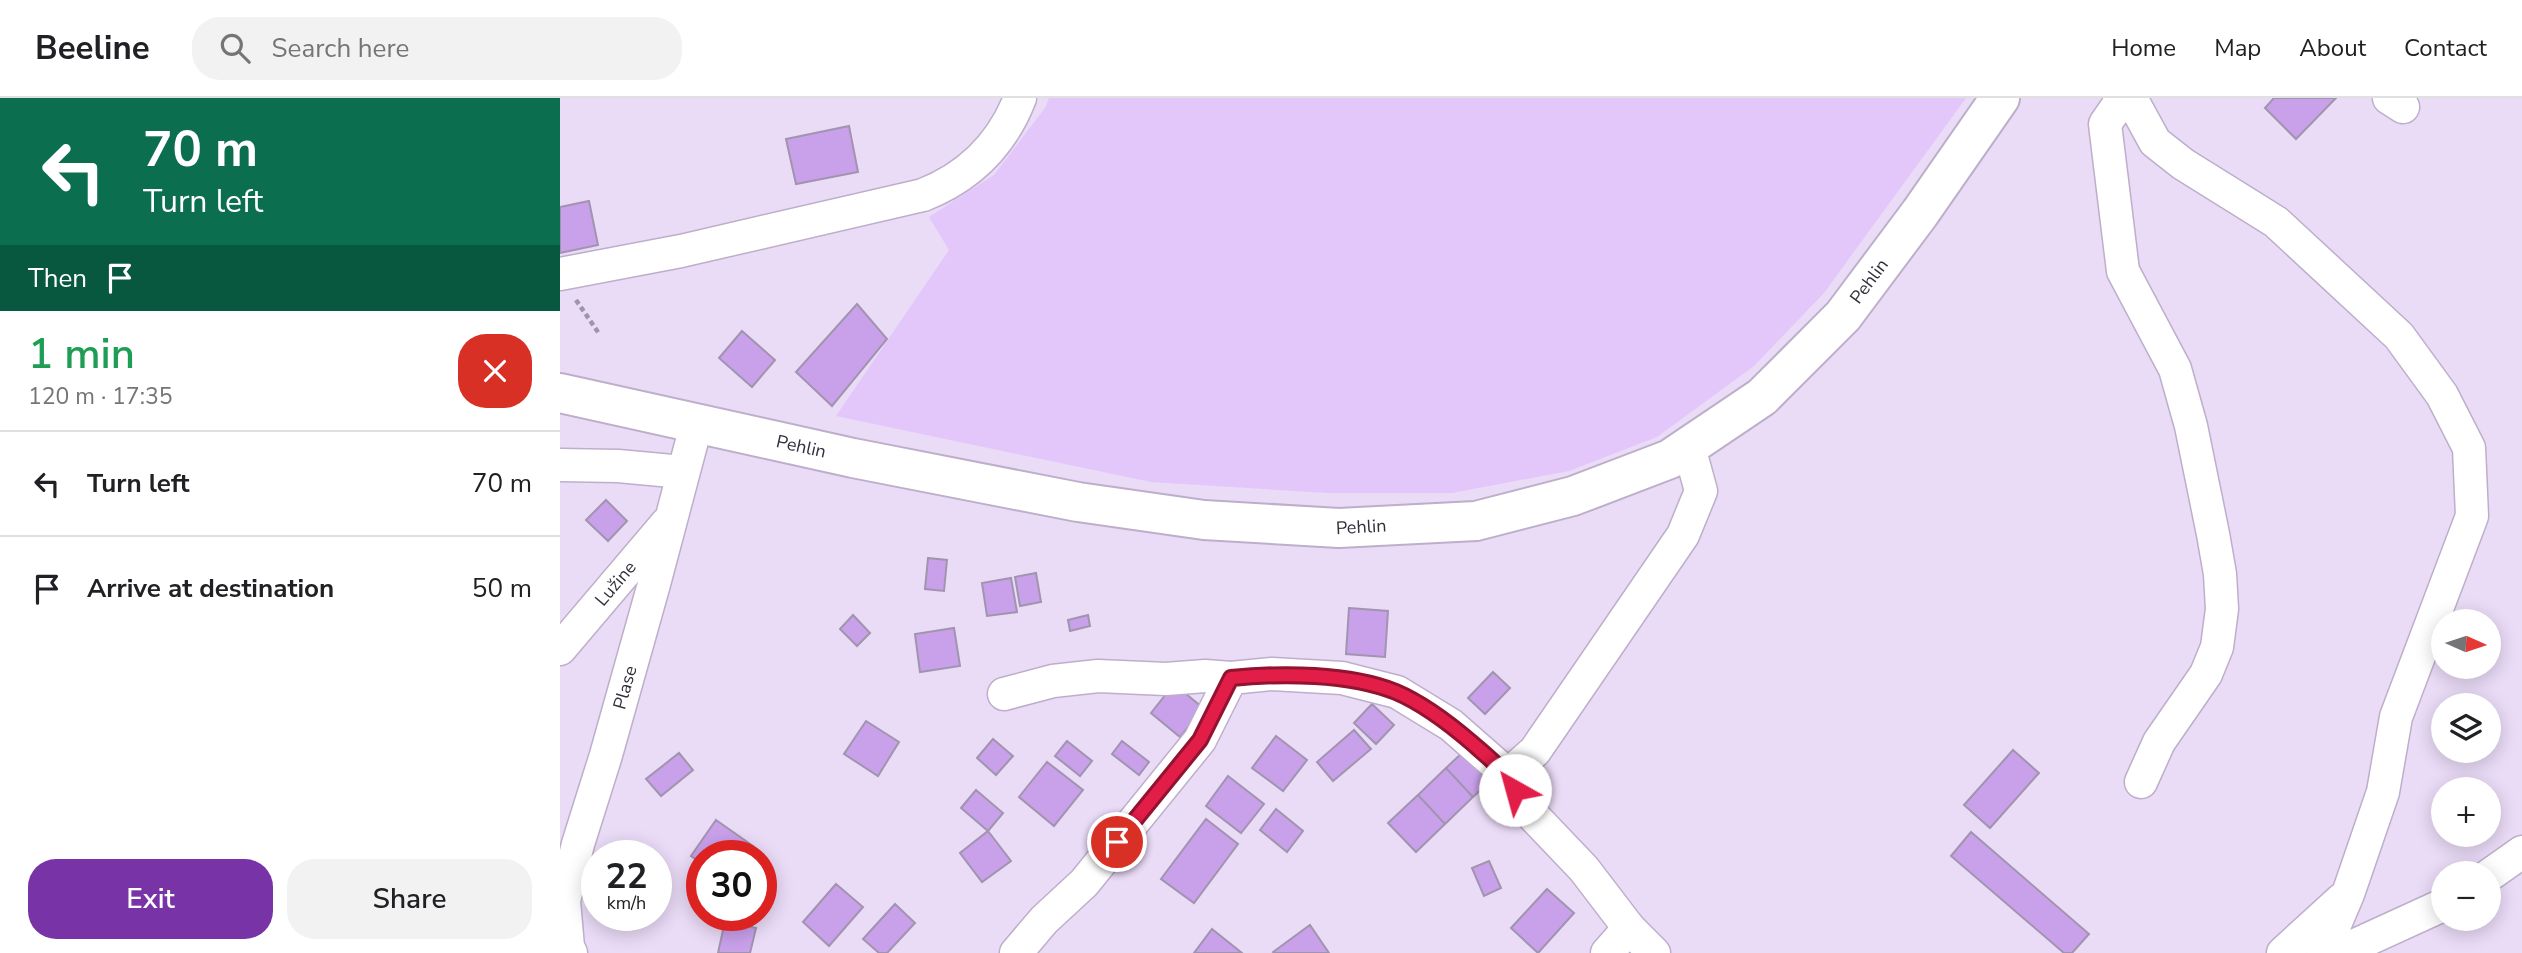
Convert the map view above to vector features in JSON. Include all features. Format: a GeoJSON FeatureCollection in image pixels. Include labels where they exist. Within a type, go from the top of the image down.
{"type":"FeatureCollection","features":[{"type":"Feature","properties":{"kind":"main road","name":"Pehlin"},"geometry":{"type":"LineString","coordinates":[[560,393],[853,458],[1078,502],[1205,520],[1339,528],[1476,521],[1573,496],[1670,459],[1762,397],[1843,316],[1920,213],[2000,98]]}},
{"type":"Feature","properties":{"kind":"street"},"geometry":{"type":"LineString","coordinates":[[560,274],[681,251],[932,191],[959,177],[980,161],[999,137],[1020,98]]}},
{"type":"Feature","properties":{"kind":"street"},"geometry":{"type":"LineString","coordinates":[[2123,98],[2105,124],[2123,271],[2175,369],[2191,426],[2213,534],[2222,609],[2217,647],[2206,674],[2159,742],[2141,782]]}},
{"type":"Feature","properties":{"kind":"street"},"geometry":{"type":"LineString","coordinates":[[2131,98],[2155,142],[2183,164],[2276,222],[2399,336],[2442,395],[2469,448],[2472,516],[2396,717],[2383,792],[2348,894],[2323,953]]}},
{"type":"Feature","properties":{"kind":"street","name":"Plase"},"geometry":{"type":"LineString","coordinates":[[571,953],[568,947],[564,901],[697,422]]}},
{"type":"Feature","properties":{"kind":"street"},"geometry":{"type":"LineString","coordinates":[[1508,775],[1535,751],[1684,536],[1701,491],[1689,447]]}},
{"type":"Feature","properties":{"kind":"street"},"geometry":{"type":"LineString","coordinates":[[560,465],[618,466],[683,472]]}},
{"type":"Feature","properties":{"kind":"street","name":"Lužine"},"geometry":{"type":"LineString","coordinates":[[560,649],[672,517]]}},
{"type":"Feature","properties":{"kind":"street"},"geometry":{"type":"LineString","coordinates":[[1004,694],[1053,681],[1098,676],[1167,679],[1272,674],[1342,678],[1397,692],[1451,724],[1508,775],[1522,805],[1584,869],[1629,928],[1654,953]]}},
{"type":"Feature","properties":{"kind":"street"},"geometry":{"type":"LineString","coordinates":[[1016,953],[1044,920],[1084,883],[1200,740],[1231,678]]}},
{"type":"Feature","properties":{"kind":"street"},"geometry":{"type":"LineString","coordinates":[[2501,867],[2522,852]]}},
{"type":"Feature","properties":{"kind":"street"},"geometry":{"type":"LineString","coordinates":[[2283,953],[2348,894]]}},
{"type":"Feature","properties":{"kind":"street"},"geometry":{"type":"LineString","coordinates":[[2338,953],[2431,910]]}},
{"type":"Feature","properties":{"kind":"street"},"geometry":{"type":"LineString","coordinates":[[1607,953],[1629,928]]}},
{"type":"Feature","properties":{"kind":"path"},"geometry":{"type":"LineString","coordinates":[[581,307],[600,335]]}},
{"type":"Feature","properties":{"kind":"shaded area"},"geometry":{"type":"Polygon","coordinates":[[[1049,98],[1966,98],[1824,293],[1754,366],[1657,437],[1569,471],[1452,493],[1328,493],[1151,482],[836,416],[949,250],[929,217],[994,175],[1045,108],[1049,98]]]}},
{"type":"Feature","properties":{"kind":"building"},"geometry":{"type":"Polygon","coordinates":[[[2274,98],[2336,98],[2296,139],[2265,108],[2274,98]]]}},
{"type":"Feature","properties":{"kind":"building"},"geometry":{"type":"Polygon","coordinates":[[[849,126],[858,172],[796,184],[786,139],[849,126]]]}},
{"type":"Feature","properties":{"kind":"building"},"geometry":{"type":"Polygon","coordinates":[[[589,201],[598,245],[560,253],[560,207],[589,201]]]}},
{"type":"Feature","properties":{"kind":"building"},"geometry":{"type":"Polygon","coordinates":[[[857,304],[887,339],[832,406],[796,372],[857,304]]]}},
{"type":"Feature","properties":{"kind":"building"},"geometry":{"type":"Polygon","coordinates":[[[742,331],[775,360],[752,387],[719,358],[742,331]]]}},
{"type":"Feature","properties":{"kind":"building"},"geometry":{"type":"Polygon","coordinates":[[[606,500],[627,521],[608,541],[586,520],[606,500]]]}},
{"type":"Feature","properties":{"kind":"building"},"geometry":{"type":"Polygon","coordinates":[[[928,558],[947,560],[944,591],[925,589],[928,558]]]}},
{"type":"Feature","properties":{"kind":"building"},"geometry":{"type":"Polygon","coordinates":[[[1036,573],[1041,602],[1020,606],[1015,577],[1036,573]]]}},
{"type":"Feature","properties":{"kind":"building"},"geometry":{"type":"Polygon","coordinates":[[[1011,578],[1017,612],[987,616],[982,583],[1011,578]]]}},
{"type":"Feature","properties":{"kind":"building"},"geometry":{"type":"Polygon","coordinates":[[[1349,608],[1388,611],[1385,657],[1346,654],[1349,608]]]}},
{"type":"Feature","properties":{"kind":"building"},"geometry":{"type":"Polygon","coordinates":[[[853,615],[870,633],[857,646],[840,629],[853,615]]]}},
{"type":"Feature","properties":{"kind":"building"},"geometry":{"type":"Polygon","coordinates":[[[1088,615],[1090,626],[1070,631],[1068,620],[1088,615]]]}},
{"type":"Feature","properties":{"kind":"building"},"geometry":{"type":"Polygon","coordinates":[[[954,628],[960,666],[920,672],[915,634],[954,628]]]}},
{"type":"Feature","properties":{"kind":"building"},"geometry":{"type":"Polygon","coordinates":[[[1493,672],[1510,688],[1485,714],[1468,698],[1493,672]]]}},
{"type":"Feature","properties":{"kind":"building"},"geometry":{"type":"Polygon","coordinates":[[[1174,684],[1203,708],[1180,737],[1151,713],[1174,684]]]}},
{"type":"Feature","properties":{"kind":"building"},"geometry":{"type":"Polygon","coordinates":[[[1372,704],[1394,725],[1376,744],[1354,723],[1372,704]]]}},
{"type":"Feature","properties":{"kind":"building"},"geometry":{"type":"Polygon","coordinates":[[[866,721],[899,742],[878,776],[844,754],[866,721]]]}},
{"type":"Feature","properties":{"kind":"building"},"geometry":{"type":"Polygon","coordinates":[[[1354,730],[1371,749],[1333,781],[1317,762],[1354,730]]]}},
{"type":"Feature","properties":{"kind":"building"},"geometry":{"type":"Polygon","coordinates":[[[1276,736],[1307,760],[1283,791],[1252,768],[1276,736]]]}},
{"type":"Feature","properties":{"kind":"building"},"geometry":{"type":"Polygon","coordinates":[[[993,739],[1013,756],[996,775],[977,758],[993,739]]]}},
{"type":"Feature","properties":{"kind":"building"},"geometry":{"type":"Polygon","coordinates":[[[1067,741],[1092,761],[1080,776],[1055,756],[1067,741]]]}},
{"type":"Feature","properties":{"kind":"building"},"geometry":{"type":"Polygon","coordinates":[[[1122,741],[1149,762],[1139,775],[1112,754],[1122,741]]]}},
{"type":"Feature","properties":{"kind":"building"},"geometry":{"type":"Polygon","coordinates":[[[2013,750],[2039,773],[1990,828],[1964,805],[2013,750]]]}},
{"type":"Feature","properties":{"kind":"building"},"geometry":{"type":"Polygon","coordinates":[[[1463,752],[1490,781],[1473,797],[1446,768],[1463,752]]]}},
{"type":"Feature","properties":{"kind":"building"},"geometry":{"type":"Polygon","coordinates":[[[679,753],[693,770],[661,796],[646,779],[679,753]]]}},
{"type":"Feature","properties":{"kind":"building"},"geometry":{"type":"Polygon","coordinates":[[[1047,762],[1083,790],[1054,826],[1019,797],[1047,762]]]}},
{"type":"Feature","properties":{"kind":"building"},"geometry":{"type":"Polygon","coordinates":[[[1446,768],[1473,797],[1445,824],[1418,795],[1446,768]]]}},
{"type":"Feature","properties":{"kind":"building"},"geometry":{"type":"Polygon","coordinates":[[[1228,776],[1264,804],[1241,833],[1206,806],[1228,776]]]}},
{"type":"Feature","properties":{"kind":"building"},"geometry":{"type":"Polygon","coordinates":[[[976,790],[1003,813],[988,831],[961,808],[976,790]]]}},
{"type":"Feature","properties":{"kind":"building"},"geometry":{"type":"Polygon","coordinates":[[[1418,795],[1445,824],[1416,852],[1388,823],[1418,795]]]}},
{"type":"Feature","properties":{"kind":"building"},"geometry":{"type":"Polygon","coordinates":[[[1276,809],[1303,831],[1287,852],[1260,830],[1276,809]]]}},
{"type":"Feature","properties":{"kind":"building"},"geometry":{"type":"Polygon","coordinates":[[[1206,819],[1238,844],[1194,903],[1161,879],[1206,819]]]}},
{"type":"Feature","properties":{"kind":"building"},"geometry":{"type":"Polygon","coordinates":[[[716,820],[744,840],[702,840],[716,820]]]}},
{"type":"Feature","properties":{"kind":"building"},"geometry":{"type":"Polygon","coordinates":[[[988,831],[1011,861],[982,882],[960,853],[988,831]]]}},
{"type":"Feature","properties":{"kind":"building"},"geometry":{"type":"Polygon","coordinates":[[[1971,832],[2089,934],[2072,953],[2064,953],[1951,856],[1971,832]]]}},
{"type":"Feature","properties":{"kind":"building"},"geometry":{"type":"Polygon","coordinates":[[[1489,861],[1501,888],[1484,896],[1472,868],[1489,861]]]}},
{"type":"Feature","properties":{"kind":"building"},"geometry":{"type":"Polygon","coordinates":[[[836,884],[863,907],[829,946],[803,922],[836,884]]]}},
{"type":"Feature","properties":{"kind":"building"},"geometry":{"type":"Polygon","coordinates":[[[1547,889],[1574,913],[1538,953],[1511,928],[1547,889]]]}},
{"type":"Feature","properties":{"kind":"building"},"geometry":{"type":"Polygon","coordinates":[[[895,904],[915,923],[887,953],[879,953],[863,939],[895,904]]]}},
{"type":"Feature","properties":{"kind":"building"},"geometry":{"type":"Polygon","coordinates":[[[1310,925],[1329,953],[1273,952],[1310,925]]]}},
{"type":"Feature","properties":{"kind":"building"},"geometry":{"type":"Polygon","coordinates":[[[1212,929],[1242,953],[1194,953],[1212,929]]]}},
{"type":"Feature","properties":{"kind":"building"},"geometry":{"type":"Polygon","coordinates":[[[723,931],[755,931],[750,953],[718,953],[723,931]]]}},
{"type":"Feature","properties":{"kind":"route"},"geometry":{"type":"LineString","coordinates":[[1117,842],[1200,740],[1231,678],[1272,674],[1342,678],[1397,692],[1451,724],[1508,775],[1515,790]]}}]}
